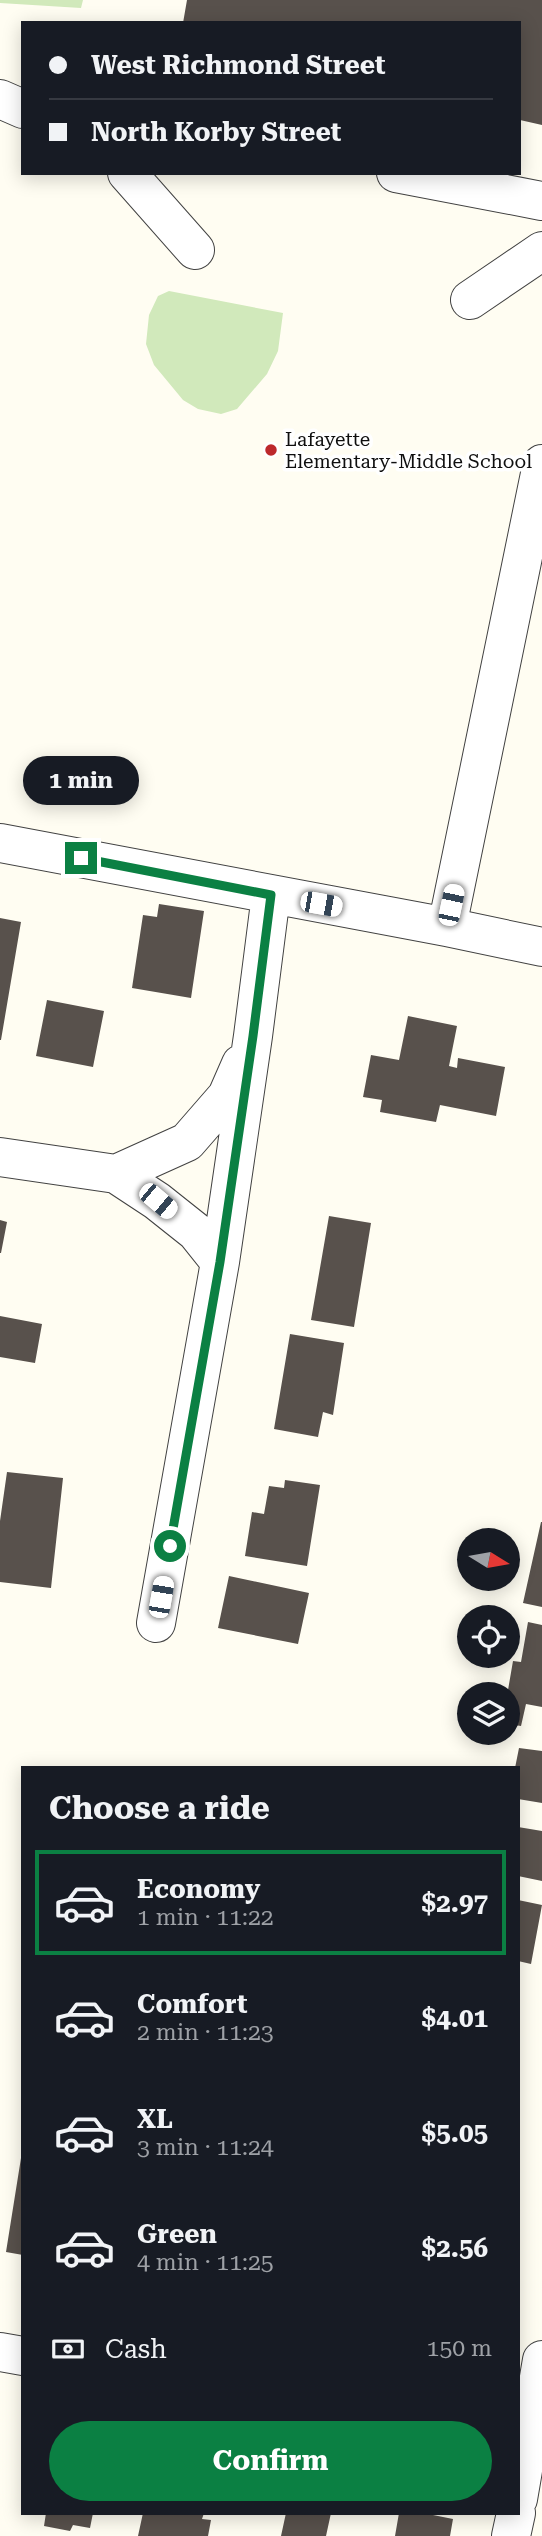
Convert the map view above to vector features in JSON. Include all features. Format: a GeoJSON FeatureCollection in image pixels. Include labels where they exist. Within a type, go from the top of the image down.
{"type":"FeatureCollection","features":[{"type":"Feature","properties":{"kind":"street"},"geometry":{"type":"LineString","coordinates":[[0,99],[21,108]]}},
{"type":"Feature","properties":{"kind":"street"},"geometry":{"type":"LineString","coordinates":[[129,175],[195,250]]}},
{"type":"Feature","properties":{"kind":"street"},"geometry":{"type":"LineString","coordinates":[[406,175],[542,201]]}},
{"type":"Feature","properties":{"kind":"street"},"geometry":{"type":"LineString","coordinates":[[471,300],[542,251]]}},
{"type":"Feature","properties":{"kind":"street"},"geometry":{"type":"LineString","coordinates":[[447,927],[542,464]]}},
{"type":"Feature","properties":{"kind":"street"},"geometry":{"type":"LineString","coordinates":[[0,843],[542,947]]}},
{"type":"Feature","properties":{"kind":"street"},"geometry":{"type":"LineString","coordinates":[[156,1623],[220,1262],[271,895]]}},
{"type":"Feature","properties":{"kind":"street"},"geometry":{"type":"LineString","coordinates":[[116,1174],[187,1142],[227,1097],[253,1036]]}},
{"type":"Feature","properties":{"kind":"street"},"geometry":{"type":"LineString","coordinates":[[0,1157],[116,1174],[158,1201],[196,1232],[220,1262]]}},
{"type":"Feature","properties":{"kind":"street"},"geometry":{"type":"LineString","coordinates":[[0,2351],[21,2356]]}},
{"type":"Feature","properties":{"kind":"street"},"geometry":{"type":"LineString","coordinates":[[520,2491],[528,2461],[542,2360]]}},
{"type":"Feature","properties":{"kind":"street"},"geometry":{"type":"LineString","coordinates":[[512,2536],[516,2515]]}},
{"type":"Feature","properties":{"kind":"green space"},"geometry":{"type":"Polygon","coordinates":[[[0,0],[83,0],[81,8],[0,3],[0,0]]]}},
{"type":"Feature","properties":{"kind":"green space"},"geometry":{"type":"Polygon","coordinates":[[[169,291],[283,313],[278,351],[267,374],[237,409],[221,414],[198,409],[183,400],[154,365],[146,344],[149,315],[158,296],[169,291]]]}},
{"type":"Feature","properties":{"kind":"building"},"geometry":{"type":"Polygon","coordinates":[[[187,0],[542,0],[542,125],[521,120],[521,21],[183,21],[187,0]]]}},
{"type":"Feature","properties":{"kind":"building"},"geometry":{"type":"Polygon","coordinates":[[[159,904],[204,911],[191,998],[132,988],[143,915],[157,917],[159,904]]]}},
{"type":"Feature","properties":{"kind":"building"},"geometry":{"type":"Polygon","coordinates":[[[0,918],[21,922],[1,1040],[0,1040],[0,918]]]}},
{"type":"Feature","properties":{"kind":"building"},"geometry":{"type":"Polygon","coordinates":[[[47,1000],[104,1011],[93,1067],[36,1056],[47,1000]]]}},
{"type":"Feature","properties":{"kind":"building"},"geometry":{"type":"Polygon","coordinates":[[[408,1016],[457,1026],[449,1066],[457,1068],[458,1058],[505,1067],[496,1116],[440,1105],[436,1122],[380,1112],[382,1100],[363,1097],[371,1055],[399,1060],[408,1016]]]}},
{"type":"Feature","properties":{"kind":"building"},"geometry":{"type":"Polygon","coordinates":[[[329,1216],[371,1223],[354,1327],[311,1320],[329,1216]]]}},
{"type":"Feature","properties":{"kind":"building"},"geometry":{"type":"Polygon","coordinates":[[[0,1220],[7,1222],[1,1253],[0,1253],[0,1220]]]}},
{"type":"Feature","properties":{"kind":"building"},"geometry":{"type":"Polygon","coordinates":[[[0,1316],[42,1324],[35,1363],[0,1357],[0,1316]]]}},
{"type":"Feature","properties":{"kind":"building"},"geometry":{"type":"Polygon","coordinates":[[[290,1334],[344,1343],[333,1415],[323,1412],[318,1437],[274,1429],[290,1334]]]}},
{"type":"Feature","properties":{"kind":"building"},"geometry":{"type":"Polygon","coordinates":[[[7,1472],[63,1478],[51,1588],[0,1582],[0,1521],[7,1472]]]}},
{"type":"Feature","properties":{"kind":"building"},"geometry":{"type":"Polygon","coordinates":[[[285,1480],[320,1485],[307,1566],[245,1556],[252,1512],[264,1514],[269,1486],[284,1488],[285,1480]]]}},
{"type":"Feature","properties":{"kind":"building"},"geometry":{"type":"Polygon","coordinates":[[[542,1522],[542,1607],[523,1603],[542,1522]]]}},
{"type":"Feature","properties":{"kind":"building"},"geometry":{"type":"Polygon","coordinates":[[[229,1576],[309,1593],[298,1644],[218,1628],[229,1576]]]}},
{"type":"Feature","properties":{"kind":"building"},"geometry":{"type":"Polygon","coordinates":[[[528,1622],[542,1625],[542,1707],[526,1704],[521,1726],[520,1682],[509,1682],[512,1668],[520,1668],[528,1622]]]}},
{"type":"Feature","properties":{"kind":"building"},"geometry":{"type":"Polygon","coordinates":[[[519,1748],[542,1751],[542,1803],[520,1799],[520,1766],[515,1766],[519,1748]]]}},
{"type":"Feature","properties":{"kind":"building"},"geometry":{"type":"Polygon","coordinates":[[[520,1827],[542,1831],[542,1881],[520,1876],[520,1827]]]}},
{"type":"Feature","properties":{"kind":"building"},"geometry":{"type":"Polygon","coordinates":[[[520,1900],[542,1905],[531,1964],[520,1961],[520,1900]]]}},
{"type":"Feature","properties":{"kind":"building"},"geometry":{"type":"Polygon","coordinates":[[[21,2158],[21,2255],[6,2252],[21,2158]]]}},
{"type":"Feature","properties":{"kind":"building"},"geometry":{"type":"Polygon","coordinates":[[[46,2515],[93,2515],[90,2528],[73,2525],[70,2531],[44,2526],[46,2515]]]}},
{"type":"Feature","properties":{"kind":"building"},"geometry":{"type":"Polygon","coordinates":[[[143,2515],[203,2515],[202,2519],[211,2520],[208,2536],[138,2536],[143,2515]]]}},
{"type":"Feature","properties":{"kind":"building"},"geometry":{"type":"Polygon","coordinates":[[[286,2515],[331,2515],[326,2536],[281,2536],[286,2515]]]}},
{"type":"Feature","properties":{"kind":"building"},"geometry":{"type":"Polygon","coordinates":[[[399,2515],[433,2515],[453,2519],[450,2536],[395,2536],[399,2515]]]}},
{"type":"Feature","properties":{"kind":"place","name":"Lafayette Elementary-Middle School"},"geometry":{"type":"Point","coordinates":[271,450]}},
{"type":"Feature","properties":{"kind":"route"},"geometry":{"type":"LineString","coordinates":[[81,858],[271,895],[220,1262],[170,1546]]}}]}
